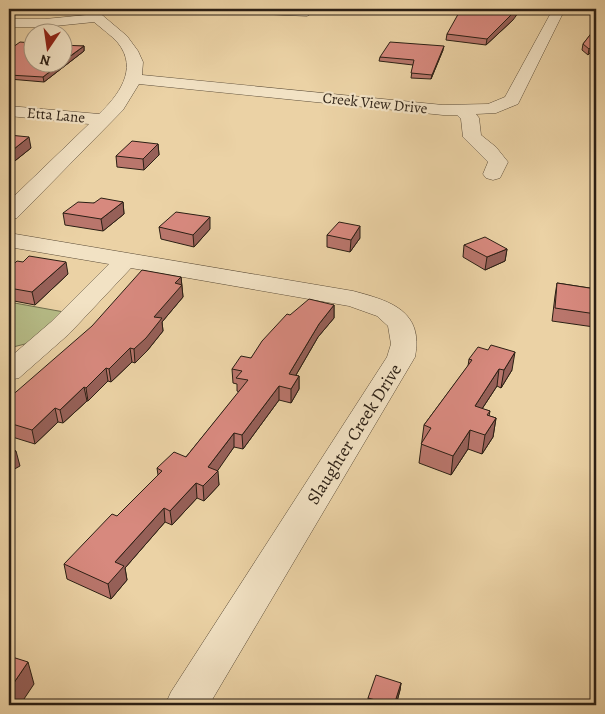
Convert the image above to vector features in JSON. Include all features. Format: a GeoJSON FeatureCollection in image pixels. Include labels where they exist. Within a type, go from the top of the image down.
{"type":"FeatureCollection","features":[{"type":"Feature","properties":{"kind":"street"},"geometry":{"type":"LineString","coordinates":[[240,9],[307,12]]}},
{"type":"Feature","properties":{"kind":"street","name":"Creek View Drive"},"geometry":{"type":"LineString","coordinates":[[134,78],[462,110],[490,109],[512,100],[559,9]]}},
{"type":"Feature","properties":{"kind":"street"},"geometry":{"type":"LineString","coordinates":[[9,23],[45,23],[92,13],[122,39],[131,50],[135,62],[134,78],[117,106],[9,213]]}},
{"type":"Feature","properties":{"kind":"street"},"geometry":{"type":"LineString","coordinates":[[462,110],[470,118],[472,136],[498,162],[492,174]]}},
{"type":"Feature","properties":{"kind":"street","name":"Etta Lane"},"geometry":{"type":"LineString","coordinates":[[9,111],[104,120]]}},
{"type":"Feature","properties":{"kind":"street","name":"Slaughter Creek Drive"},"geometry":{"type":"LineString","coordinates":[[9,240],[353,299],[385,310],[400,322],[404,330],[405,346],[401,357],[186,705]]}},
{"type":"Feature","properties":{"kind":"street"},"geometry":{"type":"LineString","coordinates":[[14,362],[60,328],[125,261]]}},
{"type":"Feature","properties":{"kind":"green space"},"geometry":{"type":"Polygon","coordinates":[[[9,302],[64,312],[29,343],[9,348],[9,302]]]}},
{"type":"Feature","properties":{"kind":"building"},"geometry":{"type":"Polygon","coordinates":[[[461,9],[517,9],[487,39],[447,34],[461,9]]]}},
{"type":"Feature","properties":{"kind":"building"},"geometry":{"type":"Polygon","coordinates":[[[596,27],[596,42],[589,49],[583,44],[596,27]]]}},
{"type":"Feature","properties":{"kind":"building"},"geometry":{"type":"Polygon","coordinates":[[[22,42],[22,72],[49,72],[43,77],[9,75],[9,50],[22,42]]]}},
{"type":"Feature","properties":{"kind":"building"},"geometry":{"type":"Polygon","coordinates":[[[390,42],[444,46],[432,75],[411,73],[414,60],[380,57],[390,42]]]}},
{"type":"Feature","properties":{"kind":"building"},"geometry":{"type":"Polygon","coordinates":[[[72,45],[84,46],[72,55],[72,45]]]}},
{"type":"Feature","properties":{"kind":"building"},"geometry":{"type":"Polygon","coordinates":[[[9,135],[29,137],[9,153],[9,135]]]}},
{"type":"Feature","properties":{"kind":"building"},"geometry":{"type":"Polygon","coordinates":[[[132,141],[158,144],[143,159],[116,156],[132,141]]]}},
{"type":"Feature","properties":{"kind":"building"},"geometry":{"type":"Polygon","coordinates":[[[101,198],[123,202],[101,219],[63,213],[78,202],[94,203],[101,198]]]}},
{"type":"Feature","properties":{"kind":"building"},"geometry":{"type":"Polygon","coordinates":[[[176,212],[210,217],[193,235],[159,227],[176,212]]]}},
{"type":"Feature","properties":{"kind":"building"},"geometry":{"type":"Polygon","coordinates":[[[339,222],[360,226],[351,240],[327,235],[339,222]]]}},
{"type":"Feature","properties":{"kind":"building"},"geometry":{"type":"Polygon","coordinates":[[[485,237],[507,249],[487,257],[464,245],[485,237]]]}},
{"type":"Feature","properties":{"kind":"building"},"geometry":{"type":"Polygon","coordinates":[[[29,256],[66,262],[32,292],[9,288],[9,269],[17,261],[23,262],[29,256]]]}},
{"type":"Feature","properties":{"kind":"building"},"geometry":{"type":"Polygon","coordinates":[[[142,270],[181,277],[175,283],[182,285],[154,317],[162,318],[146,338],[134,349],[130,348],[109,369],[106,368],[60,410],[55,408],[32,430],[9,423],[9,398],[92,326],[142,270]]]}},
{"type":"Feature","properties":{"kind":"building"},"geometry":{"type":"Polygon","coordinates":[[[557,283],[596,289],[596,314],[555,308],[557,283]]]}},
{"type":"Feature","properties":{"kind":"building"},"geometry":{"type":"Polygon","coordinates":[[[309,299],[334,305],[319,324],[289,374],[299,376],[291,389],[279,386],[242,435],[234,433],[208,467],[218,471],[203,486],[196,483],[170,511],[164,508],[115,562],[124,566],[108,584],[64,564],[112,514],[117,516],[162,471],[157,468],[174,452],[186,457],[248,380],[236,378],[242,371],[232,369],[241,356],[251,358],[262,341],[287,314],[290,315],[309,299]]]}},
{"type":"Feature","properties":{"kind":"building"},"geometry":{"type":"Polygon","coordinates":[[[491,345],[515,352],[504,370],[499,369],[475,406],[490,411],[487,415],[496,418],[485,435],[470,430],[453,456],[421,444],[431,428],[424,425],[472,360],[469,359],[478,347],[488,350],[491,345]]]}},
{"type":"Feature","properties":{"kind":"building"},"geometry":{"type":"Polygon","coordinates":[[[9,445],[16,451],[9,456],[9,445]]]}},
{"type":"Feature","properties":{"kind":"building"},"geometry":{"type":"Polygon","coordinates":[[[9,656],[28,662],[9,690],[9,656]]]}},
{"type":"Feature","properties":{"kind":"building"},"geometry":{"type":"Polygon","coordinates":[[[376,675],[401,683],[394,705],[368,698],[376,675]]]}}]}
